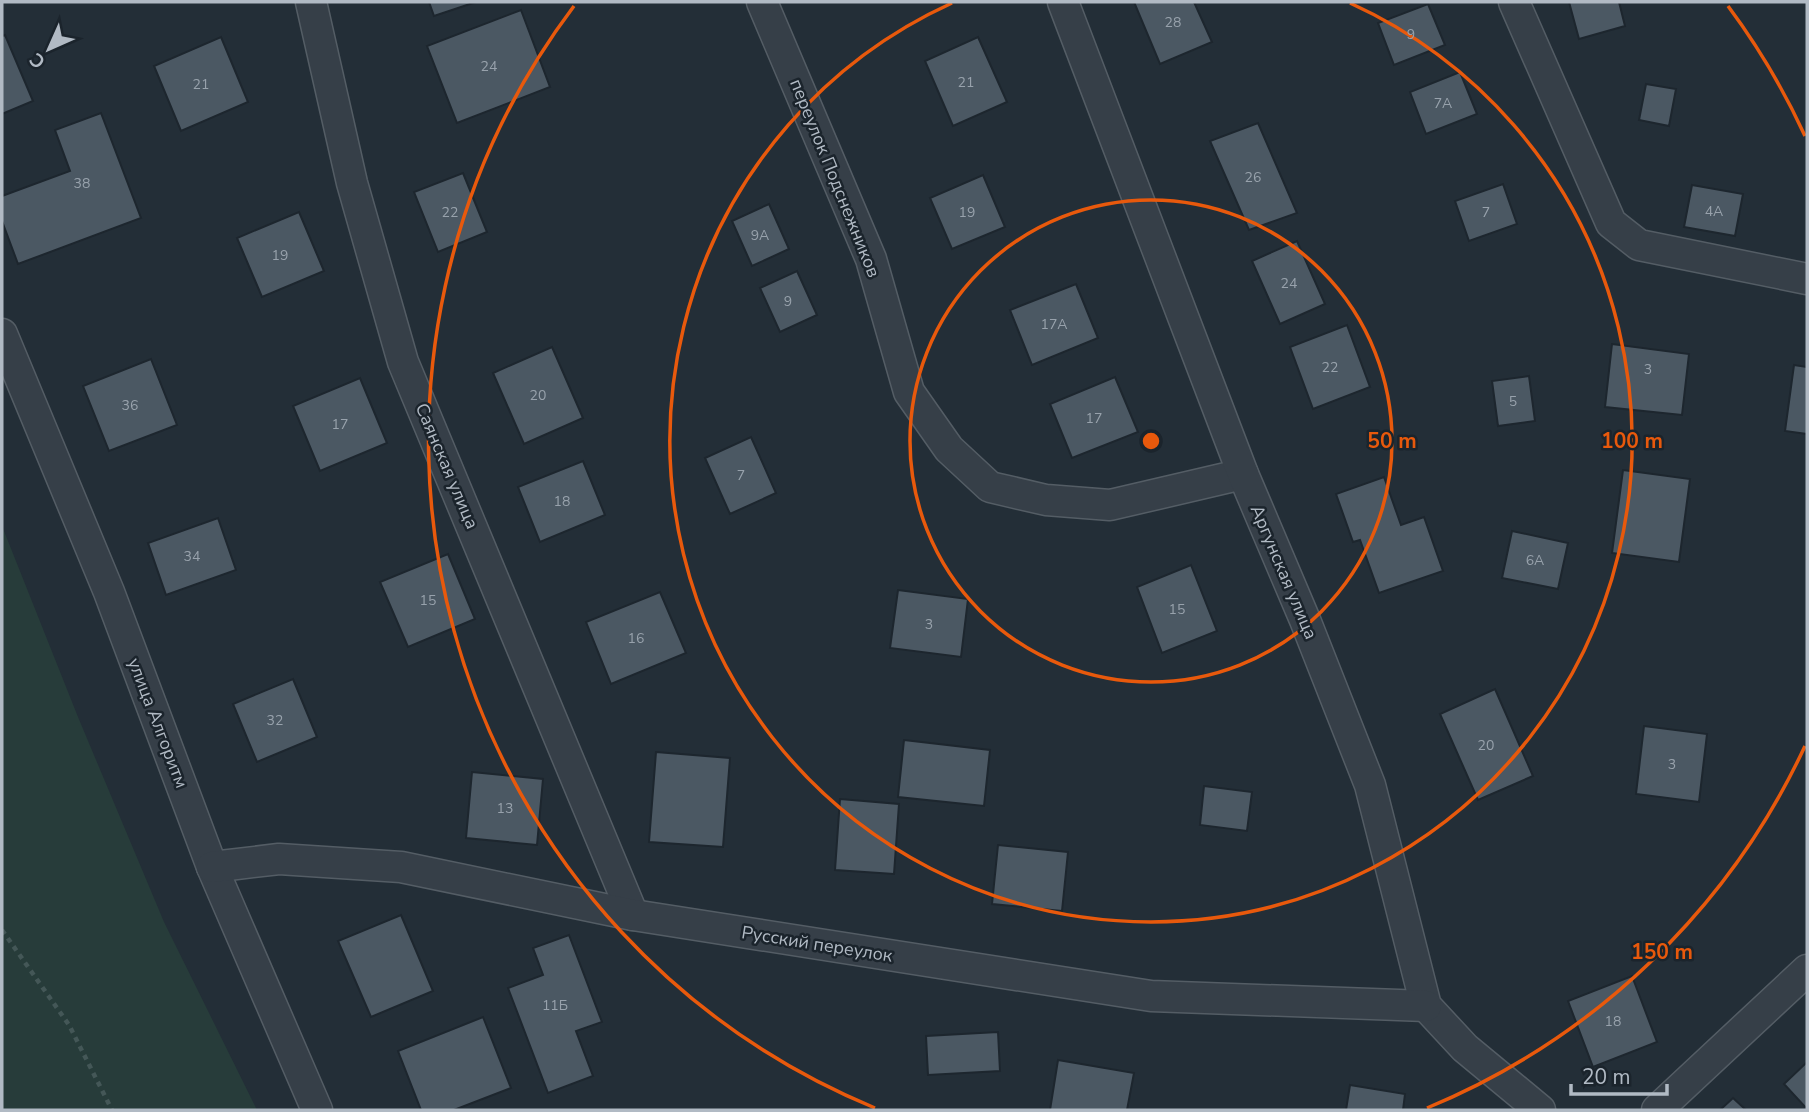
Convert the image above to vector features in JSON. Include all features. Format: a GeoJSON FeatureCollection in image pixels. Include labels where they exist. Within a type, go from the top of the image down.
{"type":"FeatureCollection","features":[{"type":"Feature","properties":{"kind":"street","name":"Саянская улица"},"geometry":{"type":"LineString","coordinates":[[311,2],[352,183],[404,362],[632,915]]}},
{"type":"Feature","properties":{"kind":"street","name":"переулок Подснежников"},"geometry":{"type":"LineString","coordinates":[[762,2],[871,259],[909,392],[949,449],[990,487],[1046,500],[1110,505],[1243,474]]}},
{"type":"Feature","properties":{"kind":"street","name":"Аргунская улица"},"geometry":{"type":"LineString","coordinates":[[1063,2],[1243,474],[1305,620],[1370,785],[1426,1006],[1465,1048],[1540,1110]]}},
{"type":"Feature","properties":{"kind":"street"},"geometry":{"type":"LineString","coordinates":[[1514,2],[1611,223],[1639,245],[1807,279]]}},
{"type":"Feature","properties":{"kind":"street","name":"улица Алгоритм"},"geometry":{"type":"LineString","coordinates":[[2,334],[109,592],[212,867],[317,1110]]}},
{"type":"Feature","properties":{"kind":"street","name":"Русский переулок"},"geometry":{"type":"LineString","coordinates":[[212,867],[279,859],[401,867],[632,915],[1151,996],[1426,1006]]}},
{"type":"Feature","properties":{"kind":"street"},"geometry":{"type":"LineString","coordinates":[[1657,1110],[1807,970]]}},
{"type":"Feature","properties":{"kind":"path"},"geometry":{"type":"LineString","coordinates":[[2,930],[69,1025],[112,1110]]}},
{"type":"Feature","properties":{"kind":"green space"},"geometry":{"type":"Polygon","coordinates":[[[2,526],[164,922],[257,1110],[2,1110],[2,526]]]}},
{"type":"Feature","properties":{"kind":"building"},"geometry":{"type":"Polygon","coordinates":[[[429,2],[476,2],[434,16],[429,2]]]}},
{"type":"Feature","properties":{"kind":"building"},"geometry":{"type":"Polygon","coordinates":[[[1134,2],[1194,2],[1212,42],[1160,64],[1134,2]]]}},
{"type":"Feature","properties":{"kind":"building"},"geometry":{"type":"Polygon","coordinates":[[[1569,2],[1619,2],[1625,26],[1579,39],[1569,2]]]}},
{"type":"Feature","properties":{"kind":"building"},"geometry":{"type":"Polygon","coordinates":[[[1428,4],[1445,45],[1394,65],[1378,23],[1428,4]]]}},
{"type":"Feature","properties":{"kind":"building"},"geometry":{"type":"Polygon","coordinates":[[[521,10],[550,87],[457,123],[427,46],[521,10]]]}},
{"type":"Feature","properties":{"kind":"building"},"geometry":{"type":"Polygon","coordinates":[[[5,35],[33,101],[2,114],[2,36],[5,35]]]}},
{"type":"Feature","properties":{"kind":"building"},"geometry":{"type":"Polygon","coordinates":[[[221,37],[248,102],[181,131],[154,66],[221,37]]]}},
{"type":"Feature","properties":{"kind":"building"},"geometry":{"type":"Polygon","coordinates":[[[978,37],[1007,102],[953,126],[925,61],[978,37]]]}},
{"type":"Feature","properties":{"kind":"building"},"geometry":{"type":"Polygon","coordinates":[[[1460,72],[1477,114],[1426,134],[1410,92],[1460,72]]]}},
{"type":"Feature","properties":{"kind":"building"},"geometry":{"type":"Polygon","coordinates":[[[1646,84],[1676,89],[1669,126],[1639,120],[1646,84]]]}},
{"type":"Feature","properties":{"kind":"building"},"geometry":{"type":"Polygon","coordinates":[[[101,113],[141,218],[18,264],[2,221],[2,196],[70,171],[55,130],[101,113]]]}},
{"type":"Feature","properties":{"kind":"building"},"geometry":{"type":"Polygon","coordinates":[[[1258,123],[1297,213],[1249,230],[1210,141],[1258,123]]]}},
{"type":"Feature","properties":{"kind":"building"},"geometry":{"type":"Polygon","coordinates":[[[463,173],[487,232],[438,252],[414,192],[463,173]]]}},
{"type":"Feature","properties":{"kind":"building"},"geometry":{"type":"Polygon","coordinates":[[[983,175],[1005,227],[952,249],[930,198],[983,175]]]}},
{"type":"Feature","properties":{"kind":"building"},"geometry":{"type":"Polygon","coordinates":[[[1503,184],[1517,224],[1469,241],[1455,201],[1503,184]]]}},
{"type":"Feature","properties":{"kind":"building"},"geometry":{"type":"Polygon","coordinates":[[[1692,185],[1743,194],[1735,236],[1684,227],[1692,185]]]}},
{"type":"Feature","properties":{"kind":"building"},"geometry":{"type":"Polygon","coordinates":[[[769,204],[789,249],[752,266],[732,221],[769,204]]]}},
{"type":"Feature","properties":{"kind":"building"},"geometry":{"type":"Polygon","coordinates":[[[299,212],[324,271],[262,297],[237,238],[299,212]]]}},
{"type":"Feature","properties":{"kind":"building"},"geometry":{"type":"Polygon","coordinates":[[[1297,241],[1325,304],[1280,324],[1252,261],[1297,241]]]}},
{"type":"Feature","properties":{"kind":"building"},"geometry":{"type":"Polygon","coordinates":[[[797,271],[817,315],[780,332],[760,288],[797,271]]]}},
{"type":"Feature","properties":{"kind":"building"},"geometry":{"type":"Polygon","coordinates":[[[1076,284],[1098,338],[1032,365],[1010,310],[1076,284]]]}},
{"type":"Feature","properties":{"kind":"building"},"geometry":{"type":"Polygon","coordinates":[[[1347,325],[1370,387],[1313,409],[1290,347],[1347,325]]]}},
{"type":"Feature","properties":{"kind":"building"},"geometry":{"type":"Polygon","coordinates":[[[1612,344],[1689,354],[1682,415],[1605,407],[1612,344]]]}},
{"type":"Feature","properties":{"kind":"building"},"geometry":{"type":"Polygon","coordinates":[[[552,347],[583,418],[524,444],[493,373],[552,347]]]}},
{"type":"Feature","properties":{"kind":"building"},"geometry":{"type":"Polygon","coordinates":[[[151,359],[177,425],[109,451],[83,386],[151,359]]]}},
{"type":"Feature","properties":{"kind":"building"},"geometry":{"type":"Polygon","coordinates":[[[1794,365],[1807,367],[1807,434],[1785,431],[1794,365]]]}},
{"type":"Feature","properties":{"kind":"building"},"geometry":{"type":"Polygon","coordinates":[[[1529,376],[1535,421],[1498,426],[1492,381],[1529,376]]]}},
{"type":"Feature","properties":{"kind":"building"},"geometry":{"type":"Polygon","coordinates":[[[1115,377],[1138,432],[1072,458],[1050,404],[1115,377]]]}},
{"type":"Feature","properties":{"kind":"building"},"geometry":{"type":"Polygon","coordinates":[[[360,378],[387,443],[320,471],[293,406],[360,378]]]}},
{"type":"Feature","properties":{"kind":"building"},"geometry":{"type":"Polygon","coordinates":[[[751,437],[776,493],[730,514],[705,458],[751,437]]]}},
{"type":"Feature","properties":{"kind":"building"},"geometry":{"type":"Polygon","coordinates":[[[583,461],[605,515],[540,542],[518,487],[583,461]]]}},
{"type":"Feature","properties":{"kind":"building"},"geometry":{"type":"Polygon","coordinates":[[[1623,470],[1690,479],[1679,562],[1612,553],[1623,470]]]}},
{"type":"Feature","properties":{"kind":"building"},"geometry":{"type":"Polygon","coordinates":[[[1384,477],[1401,525],[1424,517],[1443,571],[1379,593],[1360,540],[1353,542],[1336,494],[1384,477]]]}},
{"type":"Feature","properties":{"kind":"building"},"geometry":{"type":"Polygon","coordinates":[[[218,518],[236,570],[166,595],[148,543],[218,518]]]}},
{"type":"Feature","properties":{"kind":"building"},"geometry":{"type":"Polygon","coordinates":[[[1512,531],[1568,543],[1558,589],[1502,578],[1512,531]]]}},
{"type":"Feature","properties":{"kind":"building"},"geometry":{"type":"Polygon","coordinates":[[[448,554],[475,619],[408,647],[380,582],[448,554]]]}},
{"type":"Feature","properties":{"kind":"building"},"geometry":{"type":"Polygon","coordinates":[[[1191,565],[1217,631],[1162,653],[1137,587],[1191,565]]]}},
{"type":"Feature","properties":{"kind":"building"},"geometry":{"type":"Polygon","coordinates":[[[898,590],[968,599],[961,657],[890,648],[898,590]]]}},
{"type":"Feature","properties":{"kind":"building"},"geometry":{"type":"Polygon","coordinates":[[[660,592],[686,653],[611,684],[586,622],[660,592]]]}},
{"type":"Feature","properties":{"kind":"building"},"geometry":{"type":"Polygon","coordinates":[[[293,679],[317,737],[257,762],[233,704],[293,679]]]}},
{"type":"Feature","properties":{"kind":"building"},"geometry":{"type":"Polygon","coordinates":[[[1495,689],[1533,776],[1478,800],[1440,714],[1495,689]]]}},
{"type":"Feature","properties":{"kind":"building"},"geometry":{"type":"Polygon","coordinates":[[[1644,726],[1707,734],[1699,802],[1636,794],[1644,726]]]}},
{"type":"Feature","properties":{"kind":"building"},"geometry":{"type":"Polygon","coordinates":[[[904,740],[990,750],[984,806],[898,797],[904,740]]]}},
{"type":"Feature","properties":{"kind":"building"},"geometry":{"type":"Polygon","coordinates":[[[656,752],[730,758],[723,847],[649,842],[656,752]]]}},
{"type":"Feature","properties":{"kind":"building"},"geometry":{"type":"Polygon","coordinates":[[[472,772],[543,779],[537,845],[466,838],[472,772]]]}},
{"type":"Feature","properties":{"kind":"building"},"geometry":{"type":"Polygon","coordinates":[[[1204,786],[1252,792],[1247,831],[1200,825],[1204,786]]]}},
{"type":"Feature","properties":{"kind":"building"},"geometry":{"type":"Polygon","coordinates":[[[840,799],[899,804],[894,874],[835,870],[840,799]]]}},
{"type":"Feature","properties":{"kind":"building"},"geometry":{"type":"Polygon","coordinates":[[[998,845],[1068,852],[1062,911],[992,904],[998,845]]]}},
{"type":"Feature","properties":{"kind":"building"},"geometry":{"type":"Polygon","coordinates":[[[401,915],[433,991],[371,1017],[338,941],[401,915]]]}},
{"type":"Feature","properties":{"kind":"building"},"geometry":{"type":"Polygon","coordinates":[[[569,935],[602,1022],[576,1031],[593,1076],[548,1093],[508,988],[543,975],[533,948],[569,935]]]}},
{"type":"Feature","properties":{"kind":"building"},"geometry":{"type":"Polygon","coordinates":[[[1632,976],[1657,1042],[1593,1067],[1568,1001],[1632,976]]]}},
{"type":"Feature","properties":{"kind":"building"},"geometry":{"type":"Polygon","coordinates":[[[483,1017],[511,1088],[454,1110],[421,1110],[398,1051],[483,1017]]]}},
{"type":"Feature","properties":{"kind":"building"},"geometry":{"type":"Polygon","coordinates":[[[998,1032],[1000,1071],[928,1075],[926,1036],[998,1032]]]}},
{"type":"Feature","properties":{"kind":"building"},"geometry":{"type":"Polygon","coordinates":[[[1058,1060],[1134,1073],[1127,1110],[1050,1110],[1058,1060]]]}},
{"type":"Feature","properties":{"kind":"building"},"geometry":{"type":"Polygon","coordinates":[[[1807,1062],[1807,1109],[1784,1084],[1807,1062]]]}},
{"type":"Feature","properties":{"kind":"building"},"geometry":{"type":"Polygon","coordinates":[[[1350,1085],[1405,1094],[1403,1110],[1346,1110],[1350,1085]]]}},
{"type":"Feature","properties":{"kind":"building"},"geometry":{"type":"Polygon","coordinates":[[[1733,1098],[1746,1110],[1720,1110],[1733,1098]]]}}]}
